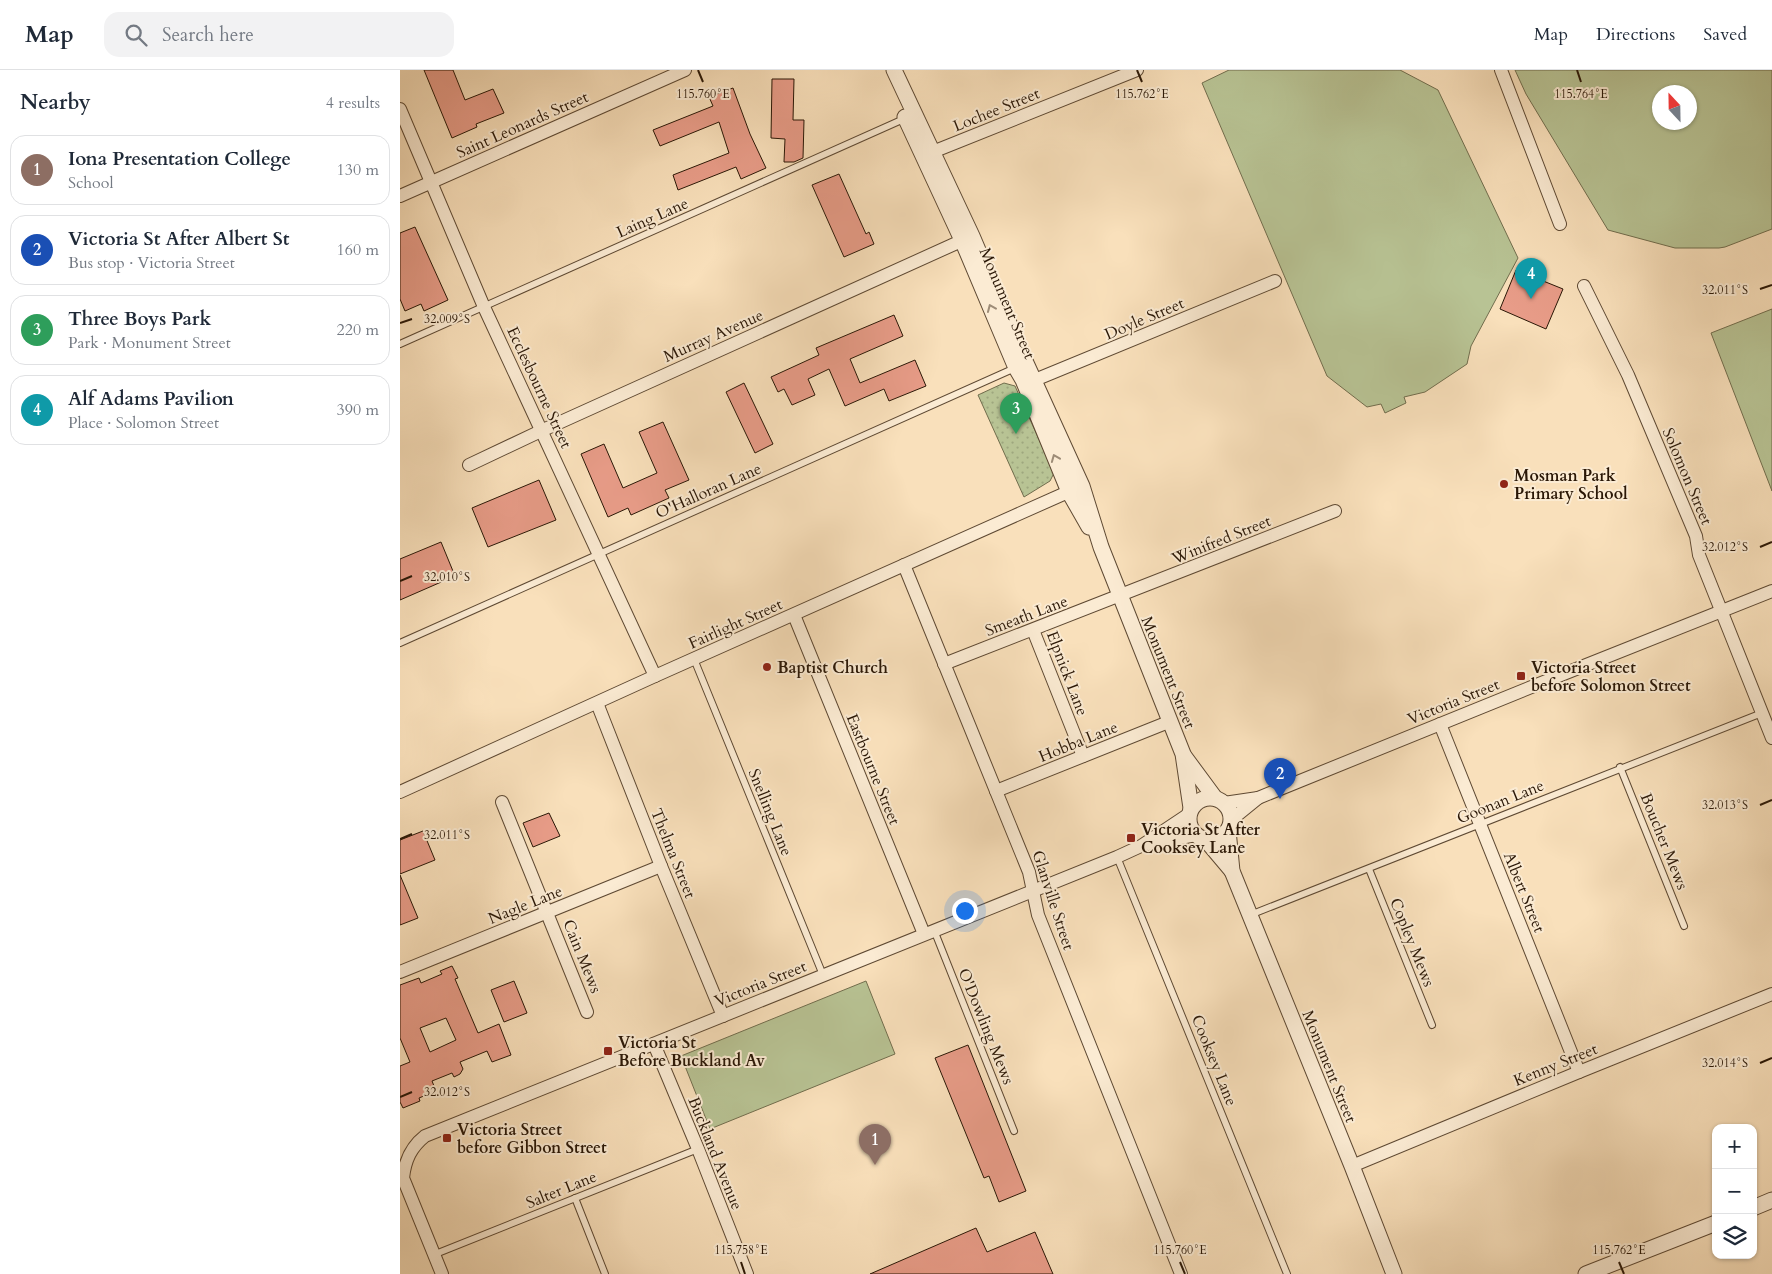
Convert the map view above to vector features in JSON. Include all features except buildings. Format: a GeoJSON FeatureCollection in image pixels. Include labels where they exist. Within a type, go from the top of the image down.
{"type":"FeatureCollection","features":[{"type":"Feature","properties":{"kind":"street","name":"Saint Leonards Street"},"geometry":{"type":"LineString","coordinates":[[400,196],[685,70]]}},
{"type":"Feature","properties":{"kind":"street","name":"Monument Street"},"geometry":{"type":"LineString","coordinates":[[884,70],[910,116],[967,238],[1101,548],[1183,754],[1190,811]]}},
{"type":"Feature","properties":{"kind":"street","name":"Monument Street"},"geometry":{"type":"LineString","coordinates":[[894,70],[910,116]]}},
{"type":"Feature","properties":{"kind":"street","name":"Lochee Street"},"geometry":{"type":"LineString","coordinates":[[928,154],[1138,70]]}},
{"type":"Feature","properties":{"kind":"street"},"geometry":{"type":"LineString","coordinates":[[1500,70],[1560,224]]}},
{"type":"Feature","properties":{"kind":"street","name":"Ecclesbourne Street"},"geometry":{"type":"LineString","coordinates":[[400,109],[484,307],[655,676]]}},
{"type":"Feature","properties":{"kind":"street","name":"Murray Avenue"},"geometry":{"type":"LineString","coordinates":[[469,465],[542,430],[967,238]]}},
{"type":"Feature","properties":{"kind":"street","name":"Doyle Street"},"geometry":{"type":"LineString","coordinates":[[1030,382],[1275,280]]}},
{"type":"Feature","properties":{"kind":"street","name":"Solomon Street"},"geometry":{"type":"LineString","coordinates":[[1584,286],[1628,375],[1696,536],[1699,556],[1772,738]]}},
{"type":"Feature","properties":{"kind":"street","name":"Fairlight Street"},"geometry":{"type":"LineString","coordinates":[[400,792],[596,702],[1076,489]]}},
{"type":"Feature","properties":{"kind":"street","name":"Winifred Street"},"geometry":{"type":"LineString","coordinates":[[1120,597],[1335,511]]}},
{"type":"Feature","properties":{"kind":"street","name":"Glanville Street"},"geometry":{"type":"LineString","coordinates":[[904,565],[1029,872],[1038,915],[1181,1274]]}},
{"type":"Feature","properties":{"kind":"street","name":"Victoria Street"},"geometry":{"type":"LineString","coordinates":[[1220,800],[1258,798],[1772,591]]}},
{"type":"Feature","properties":{"kind":"street","name":"Smeath Lane"},"geometry":{"type":"LineString","coordinates":[[944,664],[1120,597]]}},
{"type":"Feature","properties":{"kind":"street","name":"Eastbourne Street"},"geometry":{"type":"LineString","coordinates":[[794,615],[929,932]]}},
{"type":"Feature","properties":{"kind":"street","name":"Elpnick Lane"},"geometry":{"type":"LineString","coordinates":[[1033,630],[1082,756]]}},
{"type":"Feature","properties":{"kind":"street","name":"Thelma Street"},"geometry":{"type":"LineString","coordinates":[[596,702],[723,1016]]}},
{"type":"Feature","properties":{"kind":"street","name":"Hobba Lane"},"geometry":{"type":"LineString","coordinates":[[996,791],[1171,721]]}},
{"type":"Feature","properties":{"kind":"street","name":"Albert Street"},"geometry":{"type":"LineString","coordinates":[[1440,724],[1579,1072]]}},
{"type":"Feature","properties":{"kind":"street","name":"Monument Street"},"geometry":{"type":"LineString","coordinates":[[1183,754],[1220,800]]}},
{"type":"Feature","properties":{"kind":"street","name":"Victoria Street"},"geometry":{"type":"LineString","coordinates":[[1229,825],[1258,798]]}},
{"type":"Feature","properties":{"kind":"street"},"geometry":{"type":"LineString","coordinates":[[1202,799],[1220,800],[1230,814],[1229,825],[1218,838],[1201,837],[1190,826],[1190,811],[1202,799]]}},
{"type":"Feature","properties":{"kind":"street","name":"Cain Mews"},"geometry":{"type":"LineString","coordinates":[[502,802],[587,1012]]}},
{"type":"Feature","properties":{"kind":"street","name":"Victoria Street"},"geometry":{"type":"LineString","coordinates":[[404,1158],[417,1142],[425,1136],[1117,857],[1141,846],[1190,811]]}},
{"type":"Feature","properties":{"kind":"street","name":"Monument Street"},"geometry":{"type":"LineString","coordinates":[[1229,825],[1232,871],[1394,1274]]}},
{"type":"Feature","properties":{"kind":"street","name":"Monument Street"},"geometry":{"type":"LineString","coordinates":[[1201,837],[1232,871]]}},
{"type":"Feature","properties":{"kind":"street","name":"Victoria Street"},"geometry":{"type":"LineString","coordinates":[[1141,846],[1201,837]]}},
{"type":"Feature","properties":{"kind":"street","name":"Nagle Lane"},"geometry":{"type":"LineString","coordinates":[[400,972],[661,866]]}},
{"type":"Feature","properties":{"kind":"street","name":"Kenny Street"},"geometry":{"type":"LineString","coordinates":[[1352,1166],[1772,994]]}},
{"type":"Feature","properties":{"kind":"street","name":"Buckland Avenue"},"geometry":{"type":"LineString","coordinates":[[654,1044],[747,1274]]}},
{"type":"Feature","properties":{"kind":"street"},"geometry":{"type":"LineString","coordinates":[[404,1158],[403,1178],[442,1274]]}},
{"type":"Feature","properties":{"kind":"street"},"geometry":{"type":"LineString","coordinates":[[1757,1206],[1772,1200]]}},
{"type":"Feature","properties":{"kind":"street"},"geometry":{"type":"LineString","coordinates":[[1586,1274],[1712,1225]]}},
{"type":"Feature","properties":{"kind":"lane","name":"Laing Lane"},"geometry":{"type":"LineString","coordinates":[[400,344],[910,116]]}},
{"type":"Feature","properties":{"kind":"lane","name":"O'Halloran Lane"},"geometry":{"type":"LineString","coordinates":[[400,643],[1021,365]]}},
{"type":"Feature","properties":{"kind":"lane","name":"Snelling Lane"},"geometry":{"type":"LineString","coordinates":[[694,659],[823,975]]}},
{"type":"Feature","properties":{"kind":"lane","name":"Goonan Lane"},"geometry":{"type":"LineString","coordinates":[[1249,916],[1762,713]]}},
{"type":"Feature","properties":{"kind":"lane","name":"Boucher Mews"},"geometry":{"type":"LineString","coordinates":[[1620,768],[1684,926]]}},
{"type":"Feature","properties":{"kind":"lane","name":"Cooksey Lane"},"geometry":{"type":"LineString","coordinates":[[1117,857],[1287,1274]]}},
{"type":"Feature","properties":{"kind":"lane","name":"Copley Mews"},"geometry":{"type":"LineString","coordinates":[[1369,868],[1432,1025]]}},
{"type":"Feature","properties":{"kind":"lane","name":"O'Dowling Mews"},"geometry":{"type":"LineString","coordinates":[[929,932],[1014,1131]]}},
{"type":"Feature","properties":{"kind":"lane","name":"Salter Lane"},"geometry":{"type":"LineString","coordinates":[[433,1255],[698,1149]]}},
{"type":"Feature","properties":{"kind":"lane"},"geometry":{"type":"LineString","coordinates":[[574,1198],[605,1274]]}},
{"type":"Feature","properties":{"kind":"green space"},"geometry":{"type":"Polygon","coordinates":[[[1229,70],[1400,70],[1438,90],[1518,258],[1471,346],[1467,364],[1425,392],[1404,397],[1406,403],[1385,413],[1381,404],[1367,407],[1327,376],[1202,83],[1229,70]]]}},
{"type":"Feature","properties":{"kind":"green space"},"geometry":{"type":"Polygon","coordinates":[[[1515,70],[1772,70],[1772,229],[1719,248],[1675,248],[1608,230],[1526,94],[1515,70]]]}},
{"type":"Feature","properties":{"kind":"green space"},"geometry":{"type":"Polygon","coordinates":[[[1772,309],[1772,491],[1711,333],[1772,309]]]}},
{"type":"Feature","properties":{"kind":"green space"},"geometry":{"type":"Polygon","coordinates":[[[1004,383],[1015,386],[1054,473],[1050,481],[1024,497],[978,395],[1004,383]]]}},
{"type":"Feature","properties":{"kind":"green space"},"geometry":{"type":"Polygon","coordinates":[[[866,981],[895,1054],[710,1129],[681,1056],[866,981]]]}},
{"type":"Feature","properties":{"kind":"place","name":"Alf Adams Pavilion"},"geometry":{"type":"Point","coordinates":[1531,299]}},
{"type":"Feature","properties":{"kind":"place","name":"Three Boys Park"},"geometry":{"type":"Point","coordinates":[1016,434]}},
{"type":"Feature","properties":{"kind":"place","name":"Mosman Park Primary School"},"geometry":{"type":"Point","coordinates":[1504,484]}},
{"type":"Feature","properties":{"kind":"place","name":"Baptist Church"},"geometry":{"type":"Point","coordinates":[767,667]}},
{"type":"Feature","properties":{"kind":"place","name":"Victoria Street before Solomon Street"},"geometry":{"type":"Point","coordinates":[1521,676]}},
{"type":"Feature","properties":{"kind":"place","name":"Victoria St After Albert St"},"geometry":{"type":"Point","coordinates":[1280,799]}},
{"type":"Feature","properties":{"kind":"place","name":"Victoria St After Cooksey Lane"},"geometry":{"type":"Point","coordinates":[1131,838]}},
{"type":"Feature","properties":{"kind":"place","name":"Victoria St Before Buckland Av"},"geometry":{"type":"Point","coordinates":[608,1051]}},
{"type":"Feature","properties":{"kind":"place","name":"Victoria Street before Gibbon Street"},"geometry":{"type":"Point","coordinates":[447,1138]}},
{"type":"Feature","properties":{"kind":"place","name":"Iona Presentation College"},"geometry":{"type":"Point","coordinates":[875,1165]}}]}
